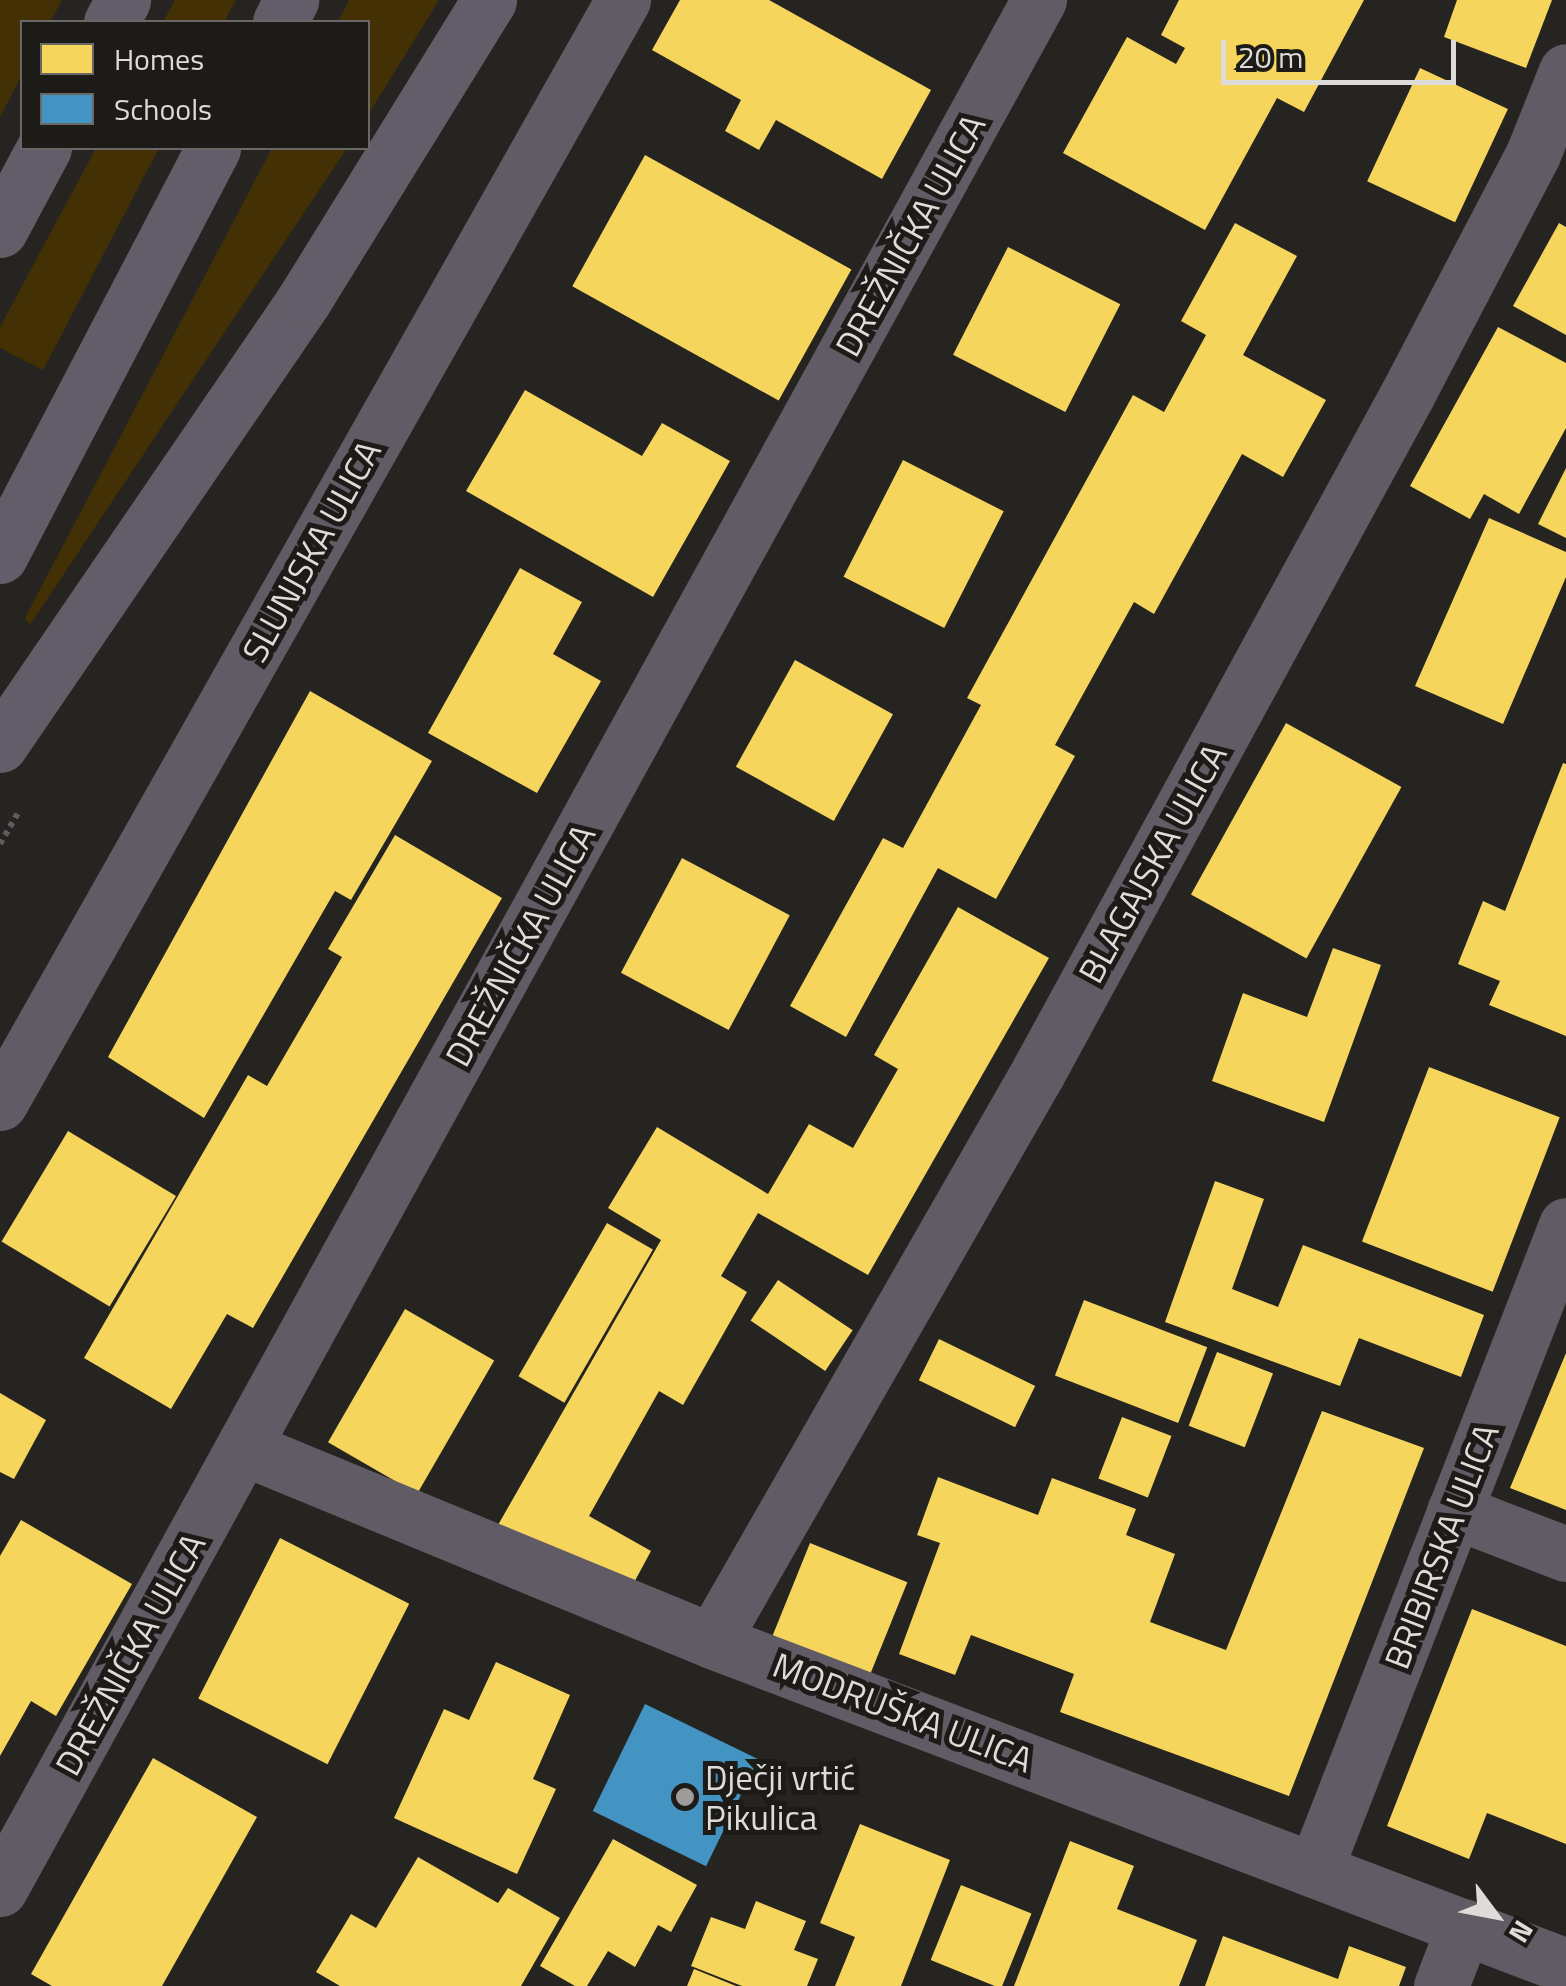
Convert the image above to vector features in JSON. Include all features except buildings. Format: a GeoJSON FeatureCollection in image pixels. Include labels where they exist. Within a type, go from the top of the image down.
{"type":"FeatureCollection","features":[{"type":"Feature","properties":{"kind":"main road"},"geometry":{"type":"LineString","coordinates":[[0,745],[304,300],[488,0]]}},
{"type":"Feature","properties":{"kind":"main road"},"geometry":{"type":"LineString","coordinates":[[0,230],[43,150]]}},
{"type":"Feature","properties":{"kind":"main road"},"geometry":{"type":"LineString","coordinates":[[0,556],[213,150]]}},
{"type":"Feature","properties":{"kind":"street","name":"SLUNJSKA ULICA"},"geometry":{"type":"LineString","coordinates":[[0,1103],[623,0]]}},
{"type":"Feature","properties":{"kind":"street","name":"DREŽNIČKA ULICA"},"geometry":{"type":"LineString","coordinates":[[0,1889],[1039,0]]}},
{"type":"Feature","properties":{"kind":"street","name":"BLAGAJSKA ULICA"},"geometry":{"type":"LineString","coordinates":[[712,1641],[1038,1072],[1378,447],[1533,154],[1566,71]]}},
{"type":"Feature","properties":{"kind":"street","name":"BRIBIRSKA ULICA"},"geometry":{"type":"LineString","coordinates":[[1316,1867],[1566,1225]]}},
{"type":"Feature","properties":{"kind":"street","name":"MODRUŠKA ULICA"},"geometry":{"type":"LineString","coordinates":[[244,1448],[712,1641],[1316,1867],[1566,1966]]}},
{"type":"Feature","properties":{"kind":"street"},"geometry":{"type":"LineString","coordinates":[[1454,1511],[1566,1554]]}},
{"type":"Feature","properties":{"kind":"street"},"geometry":{"type":"LineString","coordinates":[[1441,1986],[1464,1926]]}},
{"type":"Feature","properties":{"kind":"shaded area"},"geometry":{"type":"Polygon","coordinates":[[[0,0],[62,0],[51,20],[20,20],[20,79],[0,117],[0,0]]]}},
{"type":"Feature","properties":{"kind":"shaded area"},"geometry":{"type":"Polygon","coordinates":[[[175,0],[236,0],[225,20],[164,20],[175,0]]]}},
{"type":"Feature","properties":{"kind":"shaded area"},"geometry":{"type":"Polygon","coordinates":[[[349,0],[439,0],[370,112],[370,20],[339,20],[349,0]]]}},
{"type":"Feature","properties":{"kind":"shaded area"},"geometry":{"type":"Polygon","coordinates":[[[95,150],[158,150],[43,370],[0,348],[0,327],[95,150]]]}},
{"type":"Feature","properties":{"kind":"shaded area"},"geometry":{"type":"Polygon","coordinates":[[[271,150],[346,150],[30,625],[25,618],[271,150]]]}},
{"type":"Feature","properties":{"kind":"place","name":"Dječji vrtić Pikulica"},"geometry":{"type":"Point","coordinates":[685,1797]}}]}
